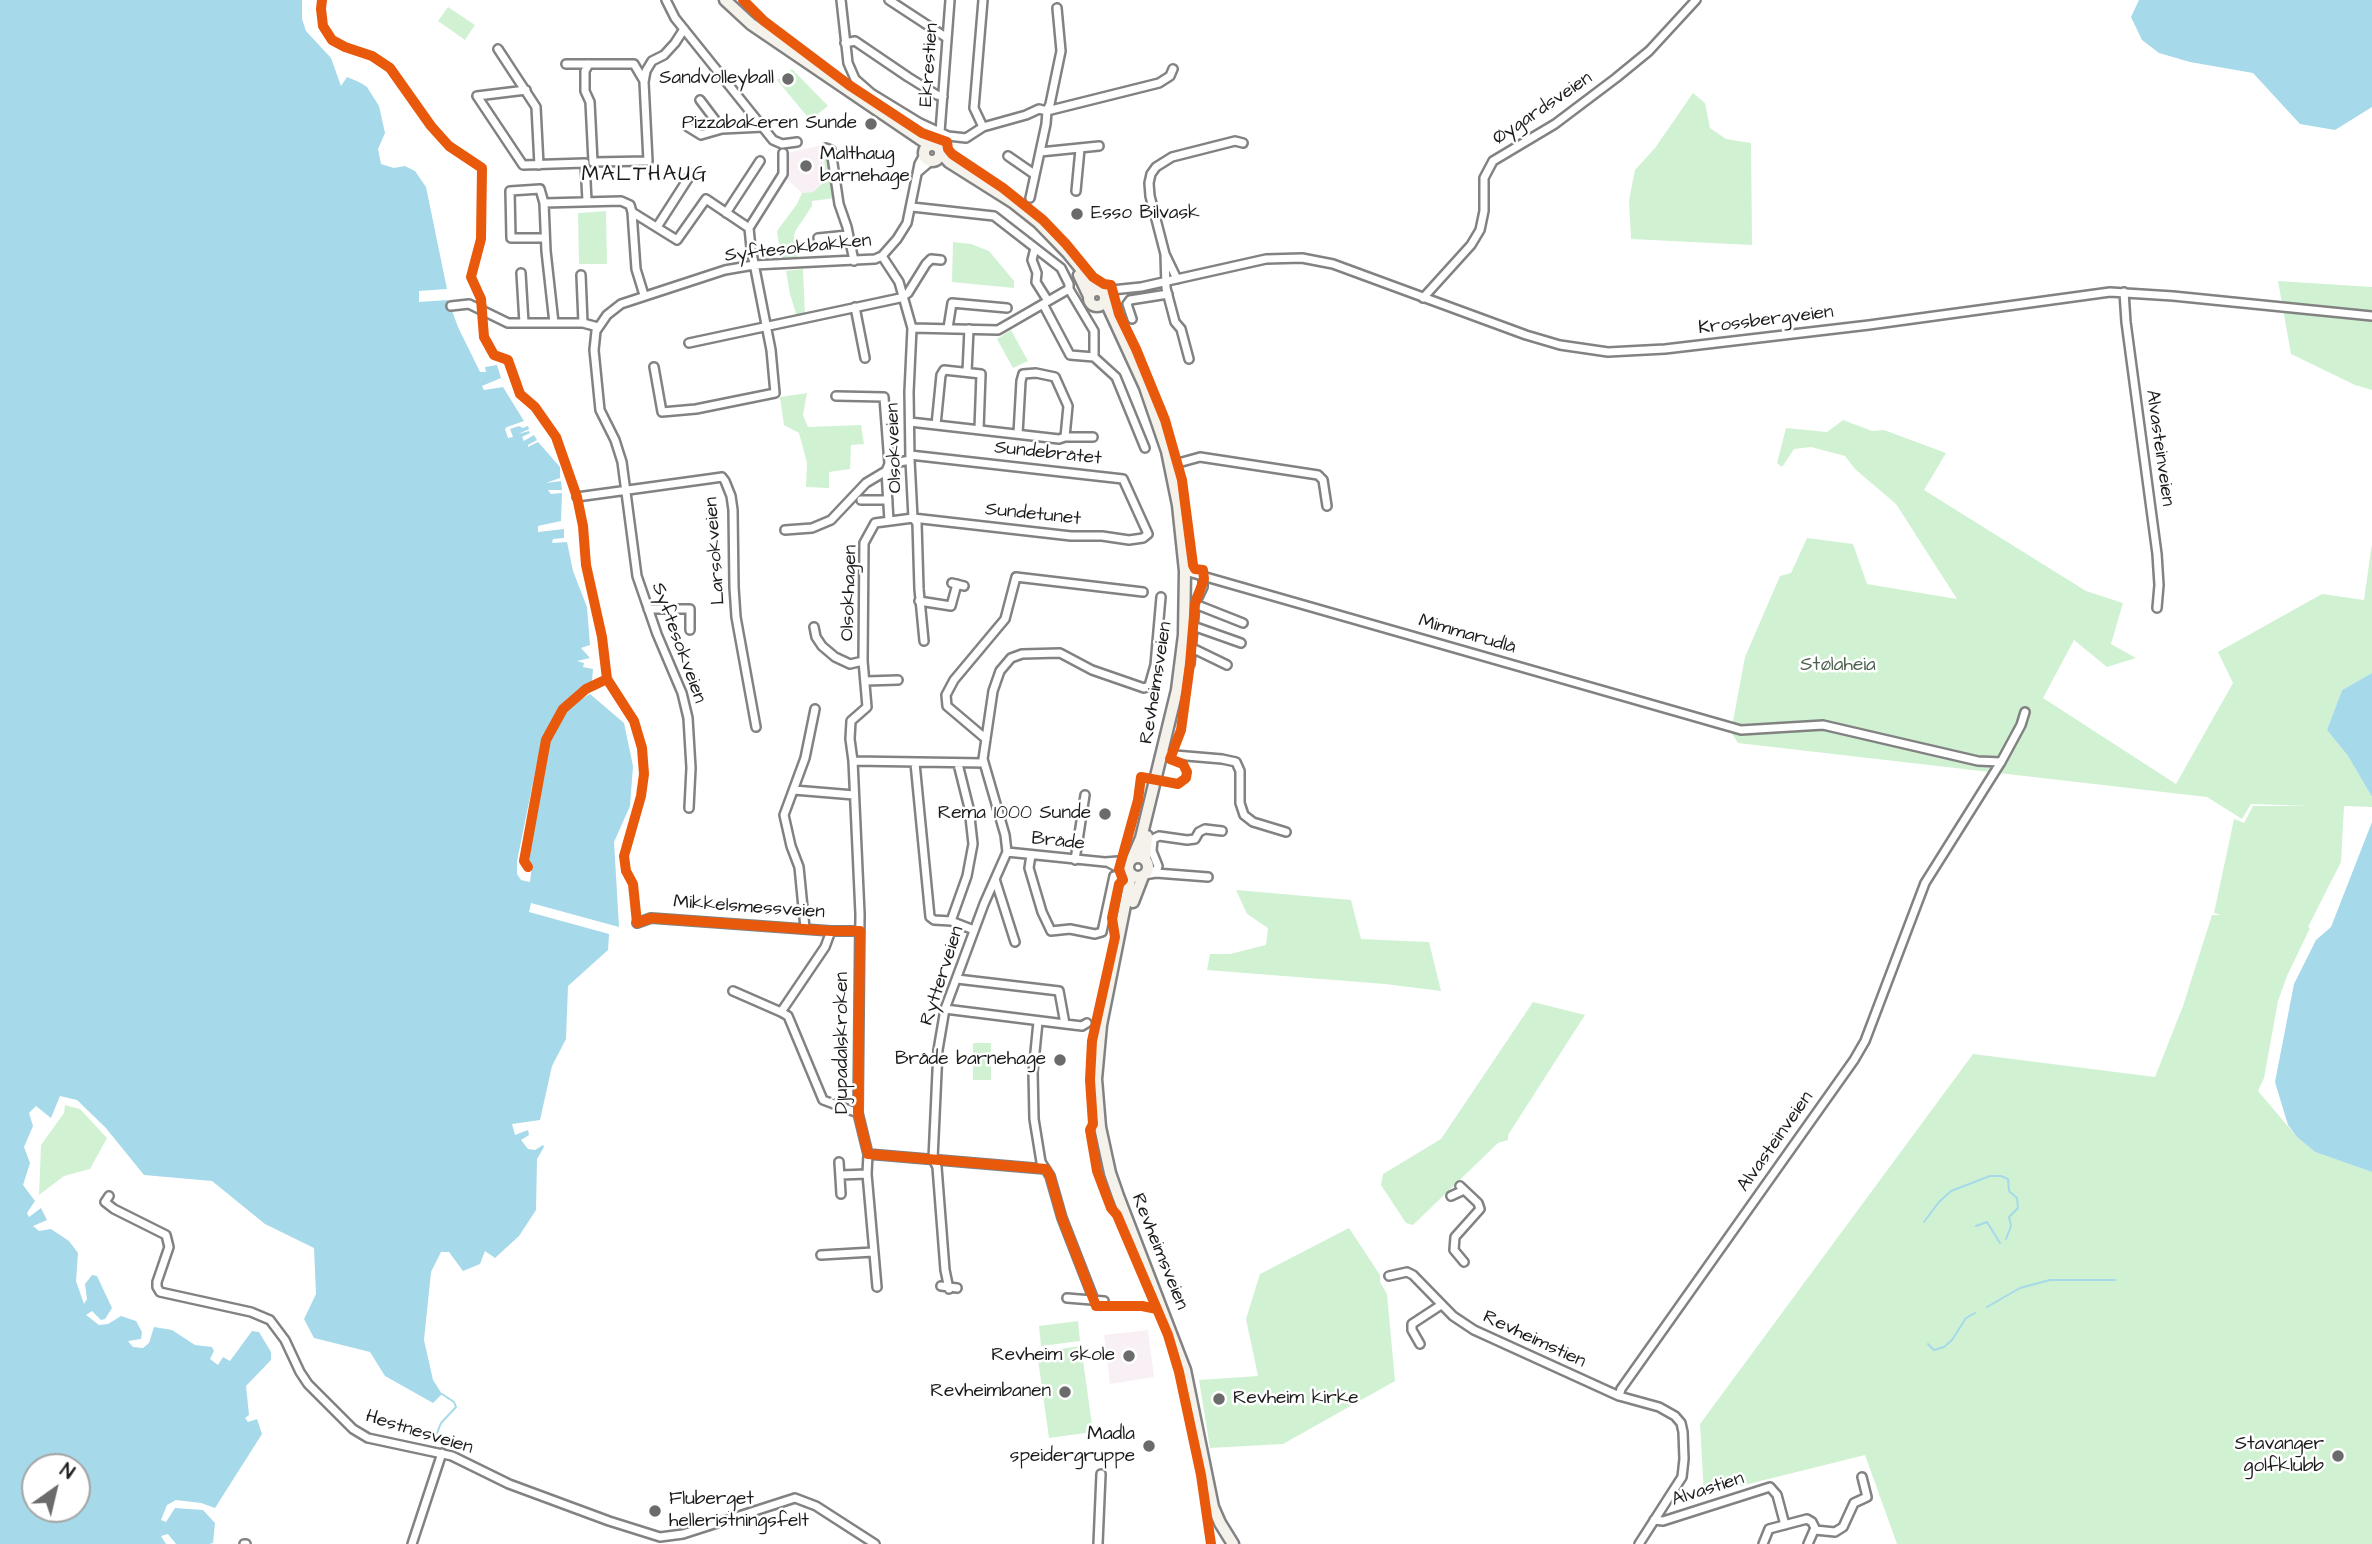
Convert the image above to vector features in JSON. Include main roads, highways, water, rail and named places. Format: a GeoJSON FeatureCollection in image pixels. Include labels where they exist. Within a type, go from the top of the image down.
{"type":"FeatureCollection","features":[{"type":"Feature","properties":{"kind":"main road","name":"Revheimsveien"},"geometry":{"type":"LineString","coordinates":[[725,0],[744,18],[1035,225],[1099,297],[1148,395],[1171,465],[1181,524],[1185,571],[1183,649],[1145,844],[1147,871],[1135,892],[1114,966]]}},
{"type":"Feature","properties":{"kind":"main road","name":"Revheimsveien"},"geometry":{"type":"LineString","coordinates":[[734,0],[765,33]]}},
{"type":"Feature","properties":{"kind":"main road","name":"Revheimsveien"},"geometry":{"type":"LineString","coordinates":[[1132,859],[1141,838],[1162,757]]}},
{"type":"Feature","properties":{"kind":"main road"},"geometry":{"type":"LineString","coordinates":[[1140,858],[1147,871],[1137,878],[1130,874],[1128,865],[1132,859],[1140,858]]}},
{"type":"Feature","properties":{"kind":"main road","name":"Revheimsveien"},"geometry":{"type":"LineString","coordinates":[[1130,874],[1097,1053],[1097,1101],[1103,1146],[1118,1196],[1188,1377],[1213,1507],[1233,1544]]}},
{"type":"Feature","properties":{"kind":"water"},"geometry":{"type":"Polygon","coordinates":[[[0,0],[302,0],[302,19],[306,31],[331,58],[341,86],[347,77],[359,82],[367,87],[379,106],[385,133],[378,149],[381,164],[394,168],[405,166],[415,171],[426,187],[447,289],[419,291],[419,302],[448,300],[480,372],[486,372],[485,367],[497,365],[501,378],[482,386],[484,390],[503,387],[524,421],[505,429],[508,438],[513,437],[510,429],[528,426],[529,429],[518,434],[529,431],[530,433],[522,437],[524,441],[534,435],[537,440],[528,447],[538,442],[560,467],[560,478],[546,483],[561,481],[562,490],[548,490],[551,494],[562,493],[561,521],[538,526],[538,532],[564,529],[564,538],[553,539],[552,543],[567,542],[573,571],[587,607],[590,645],[581,648],[590,658],[577,661],[584,663],[583,667],[593,669],[592,681],[561,707],[540,748],[517,861],[517,874],[521,880],[530,882],[532,866],[529,860],[545,756],[550,741],[569,707],[590,694],[624,723],[633,766],[630,806],[614,842],[619,927],[531,903],[529,912],[609,934],[608,950],[568,986],[566,1039],[552,1066],[540,1120],[512,1124],[515,1135],[528,1130],[529,1135],[521,1140],[528,1149],[535,1150],[543,1145],[544,1147],[537,1159],[536,1210],[519,1236],[495,1258],[485,1251],[480,1264],[463,1271],[449,1252],[441,1252],[431,1272],[424,1340],[433,1380],[442,1394],[433,1403],[385,1376],[370,1352],[314,1338],[304,1319],[316,1294],[314,1248],[265,1224],[212,1181],[144,1175],[105,1127],[77,1100],[60,1096],[51,1118],[36,1106],[29,1113],[33,1126],[24,1147],[30,1163],[23,1185],[35,1201],[27,1213],[29,1217],[41,1208],[47,1220],[33,1226],[39,1231],[51,1229],[69,1241],[78,1253],[76,1281],[84,1304],[87,1299],[85,1284],[92,1275],[97,1276],[112,1308],[105,1319],[101,1320],[92,1311],[86,1315],[99,1325],[108,1324],[121,1316],[136,1321],[142,1332],[141,1339],[128,1341],[133,1347],[143,1348],[149,1343],[154,1327],[172,1330],[195,1345],[212,1347],[214,1351],[210,1359],[218,1365],[223,1357],[230,1361],[252,1331],[259,1332],[271,1352],[271,1360],[246,1386],[249,1415],[245,1418],[248,1422],[257,1419],[262,1434],[215,1508],[176,1500],[167,1505],[161,1520],[166,1522],[175,1508],[203,1510],[215,1523],[213,1543],[176,1544],[168,1534],[161,1536],[166,1544],[0,1544],[0,0]]]}},
{"type":"Feature","properties":{"kind":"water"},"geometry":{"type":"Polygon","coordinates":[[[2139,0],[2372,0],[2372,107],[2335,130],[2300,124],[2253,73],[2190,62],[2159,53],[2142,40],[2131,17],[2139,0]]]}},
{"type":"Feature","properties":{"kind":"water"},"geometry":{"type":"Polygon","coordinates":[[[2372,673],[2372,797],[2348,756],[2327,730],[2342,690],[2372,673]]]}},
{"type":"Feature","properties":{"kind":"water"},"geometry":{"type":"Polygon","coordinates":[[[2372,822],[2372,1172],[2315,1152],[2297,1137],[2288,1125],[2275,1082],[2294,984],[2316,940],[2331,927],[2372,822]]]}},
{"type":"Feature","properties":{"kind":"waterway"},"geometry":{"type":"LineString","coordinates":[[1924,1222],[1951,1191],[1990,1176],[2001,1176],[2008,1179],[2009,1191],[2017,1198],[2018,1208],[2009,1217],[2011,1226],[2006,1239]]}},
{"type":"Feature","properties":{"kind":"waterway"},"geometry":{"type":"LineString","coordinates":[[1976,1226],[1987,1222],[2000,1243]]}},
{"type":"Feature","properties":{"kind":"waterway"},"geometry":{"type":"LineString","coordinates":[[1987,1307],[2020,1288],[2050,1280],[2115,1280]]}},
{"type":"Feature","properties":{"kind":"waterway"},"geometry":{"type":"LineString","coordinates":[[1928,1344],[1934,1350],[1944,1347],[1952,1340],[1966,1318],[1975,1313]]}},
{"type":"Feature","properties":{"kind":"waterway"},"geometry":{"type":"LineString","coordinates":[[435,1438],[441,1423],[456,1407],[454,1402],[442,1394]]}},
{"type":"Feature","properties":{"kind":"place","name":"Sandvolleyball"},"geometry":{"type":"Point","coordinates":[788,79]}},
{"type":"Feature","properties":{"kind":"place","name":"Pizzabakeren Sunde"},"geometry":{"type":"Point","coordinates":[871,124]}},
{"type":"Feature","properties":{"kind":"place","name":"Malthaug barnehage"},"geometry":{"type":"Point","coordinates":[806,166]}},
{"type":"Feature","properties":{"kind":"place","name":"Esso Bilvask"},"geometry":{"type":"Point","coordinates":[1077,214]}},
{"type":"Feature","properties":{"kind":"place","name":"Rema 1000 Sunde"},"geometry":{"type":"Point","coordinates":[1105,814]}},
{"type":"Feature","properties":{"kind":"place","name":"Bråde barnehage"},"geometry":{"type":"Point","coordinates":[1060,1060]}},
{"type":"Feature","properties":{"kind":"place","name":"Revheim skole"},"geometry":{"type":"Point","coordinates":[1129,1356]}},
{"type":"Feature","properties":{"kind":"place","name":"Revheimbanen"},"geometry":{"type":"Point","coordinates":[1065,1392]}},
{"type":"Feature","properties":{"kind":"place","name":"Revheim kirke"},"geometry":{"type":"Point","coordinates":[1219,1399]}},
{"type":"Feature","properties":{"kind":"place","name":"Madla speidergruppe"},"geometry":{"type":"Point","coordinates":[1149,1446]}},
{"type":"Feature","properties":{"kind":"place","name":"Stavanger golfklubb"},"geometry":{"type":"Point","coordinates":[2338,1456]}},
{"type":"Feature","properties":{"kind":"place","name":"Fluberget helleristningsfelt"},"geometry":{"type":"Point","coordinates":[655,1511]}},
{"type":"Feature","properties":{"kind":"district","name":"MALTHAUG"},"geometry":{"type":"Point","coordinates":[645,176]}},
{"type":"Feature","properties":{"kind":"park label","name":"Stølaheia"},"geometry":{"type":"Point","coordinates":[1838,666]}}]}
